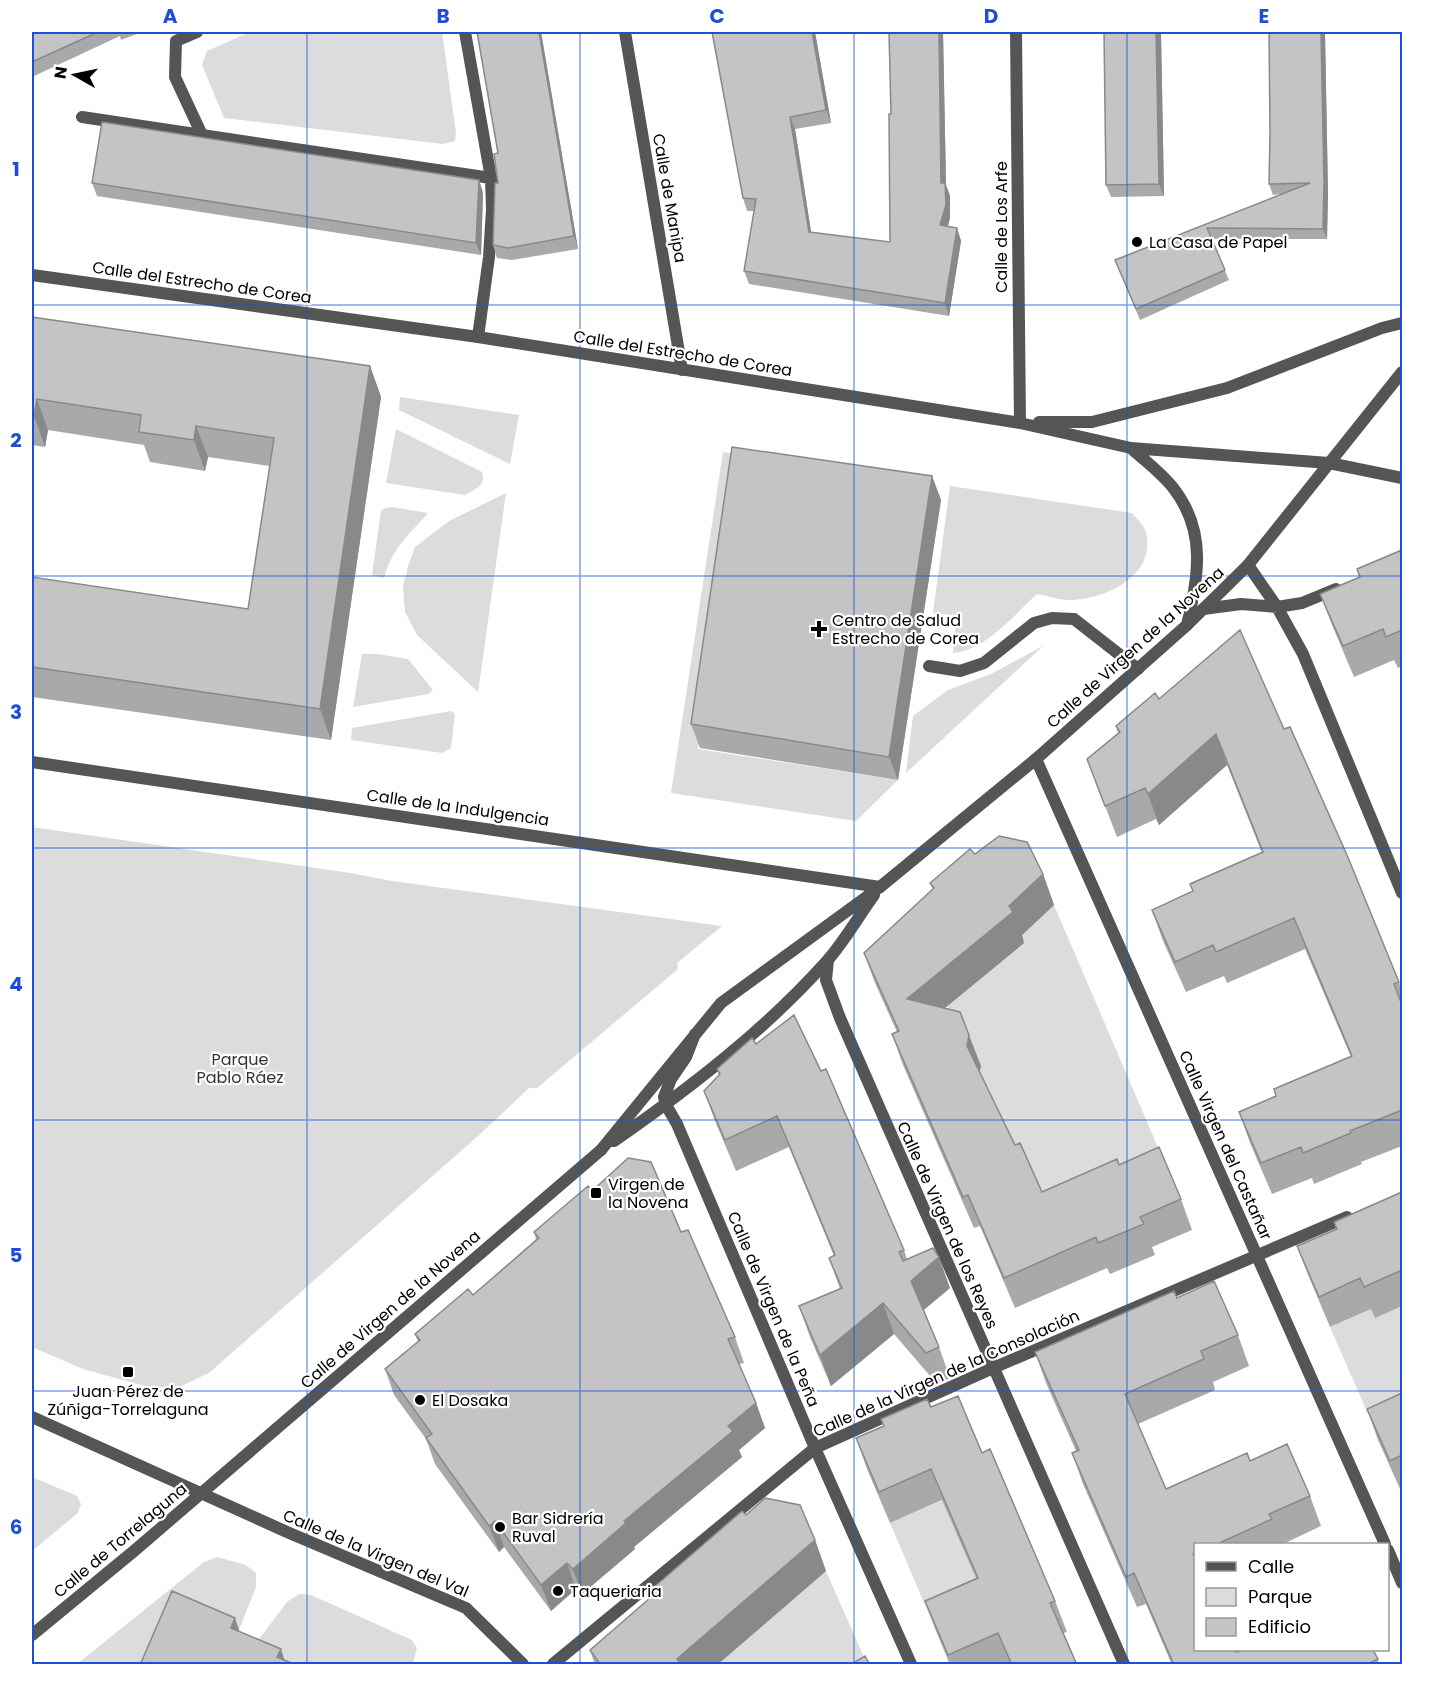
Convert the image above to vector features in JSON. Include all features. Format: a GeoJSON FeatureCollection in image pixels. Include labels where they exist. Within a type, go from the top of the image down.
{"type":"FeatureCollection","features":[{"type":"Feature","properties":{"kind":"street"},"geometry":{"type":"LineString","coordinates":[[197,32],[176,41],[175,77],[202,135]]}},
{"type":"Feature","properties":{"kind":"street"},"geometry":{"type":"LineString","coordinates":[[465,32],[491,178],[492,210],[489,257],[478,337]]}},
{"type":"Feature","properties":{"kind":"street","name":"Calle de Manipa"},"geometry":{"type":"LineString","coordinates":[[625,32],[682,370]]}},
{"type":"Feature","properties":{"kind":"street","name":"Calle de Los Arfe"},"geometry":{"type":"LineString","coordinates":[[1016,32],[1020,423]]}},
{"type":"Feature","properties":{"kind":"street"},"geometry":{"type":"LineString","coordinates":[[81,117],[491,178]]}},
{"type":"Feature","properties":{"kind":"street","name":"Calle del Estrecho de Corea"},"geometry":{"type":"LineString","coordinates":[[32,274],[478,337],[1020,423],[1131,448],[1329,464],[1402,478]]}},
{"type":"Feature","properties":{"kind":"street"},"geometry":{"type":"LineString","coordinates":[[1020,423],[1092,422],[1227,388],[1382,328],[1402,323]]}},
{"type":"Feature","properties":{"kind":"street","name":"Calle de Virgen de la Novena"},"geometry":{"type":"LineString","coordinates":[[601,1150],[722,1003],[880,887],[1036,759],[1187,626],[1248,565],[1402,372]]}},
{"type":"Feature","properties":{"kind":"street"},"geometry":{"type":"LineString","coordinates":[[1131,448],[1173,488],[1189,511],[1198,550],[1196,584],[1187,626]]}},
{"type":"Feature","properties":{"kind":"street"},"geometry":{"type":"LineString","coordinates":[[1248,565],[1277,607],[1303,654],[1402,894]]}},
{"type":"Feature","properties":{"kind":"street"},"geometry":{"type":"LineString","coordinates":[[1203,609],[1241,604],[1277,607],[1302,603],[1348,583]]}},
{"type":"Feature","properties":{"kind":"street"},"geometry":{"type":"LineString","coordinates":[[929,666],[960,670],[984,663],[1034,623],[1052,618],[1074,619],[1138,669]]}},
{"type":"Feature","properties":{"kind":"street","name":"Calle Virgen del Castañar"},"geometry":{"type":"LineString","coordinates":[[1036,759],[1384,1543]]}},
{"type":"Feature","properties":{"kind":"street","name":"Calle de la Indulgencia"},"geometry":{"type":"LineString","coordinates":[[32,762],[880,887]]}},
{"type":"Feature","properties":{"kind":"street","name":"Calle de Virgen de la Novena"},"geometry":{"type":"LineString","coordinates":[[201,1493],[601,1150],[666,1105],[748,1038],[828,960],[880,887]]}},
{"type":"Feature","properties":{"kind":"street","name":"Calle de Virgen de los Reyes"},"geometry":{"type":"LineString","coordinates":[[828,960],[826,980],[830,996],[1124,1665]]}},
{"type":"Feature","properties":{"kind":"street"},"geometry":{"type":"LineString","coordinates":[[666,1105],[664,1097],[666,1088],[686,1057],[695,1034]]}},
{"type":"Feature","properties":{"kind":"street","name":"Calle de Virgen de la Peña"},"geometry":{"type":"LineString","coordinates":[[666,1105],[677,1124],[815,1448],[911,1665]]}},
{"type":"Feature","properties":{"kind":"street","name":"Calle de la Virgen de la Consolación"},"geometry":{"type":"LineString","coordinates":[[553,1665],[815,1448],[993,1368],[1360,1211]]}},
{"type":"Feature","properties":{"kind":"street","name":"Calle de la Virgen del Val"},"geometry":{"type":"LineString","coordinates":[[32,1417],[287,1532],[466,1608],[523,1665]]}},
{"type":"Feature","properties":{"kind":"street","name":"Calle de Torrelaguna"},"geometry":{"type":"LineString","coordinates":[[32,1635],[201,1493]]}},
{"type":"Feature","properties":{"kind":"street"},"geometry":{"type":"LineString","coordinates":[[1389,1552],[1402,1583]]}},
{"type":"Feature","properties":{"kind":"green space"},"geometry":{"type":"Polygon","coordinates":[[[250,32],[442,32],[456,133],[455,141],[443,144],[224,118],[202,65],[207,51],[250,32]]]}},
{"type":"Feature","properties":{"kind":"green space"},"geometry":{"type":"Polygon","coordinates":[[[400,397],[519,415],[510,464],[399,410],[400,397]]]}},
{"type":"Feature","properties":{"kind":"green space"},"geometry":{"type":"Polygon","coordinates":[[[396,429],[482,472],[483,480],[476,489],[465,495],[386,483],[396,429]]]}},
{"type":"Feature","properties":{"kind":"green space"},"geometry":{"type":"Polygon","coordinates":[[[723,452],[743,455],[698,749],[898,780],[856,821],[671,793],[723,452]]]}},
{"type":"Feature","properties":{"kind":"green space"},"geometry":{"type":"Polygon","coordinates":[[[950,486],[1132,513],[1146,532],[1147,547],[1144,560],[1137,572],[1127,581],[1101,594],[1069,600],[1037,594],[988,639],[965,651],[953,653],[956,616],[933,613],[950,486]]]}},
{"type":"Feature","properties":{"kind":"green space"},"geometry":{"type":"Polygon","coordinates":[[[506,493],[478,692],[417,635],[405,612],[403,586],[415,547],[449,521],[506,493]]]}},
{"type":"Feature","properties":{"kind":"green space"},"geometry":{"type":"Polygon","coordinates":[[[392,507],[428,513],[397,550],[384,578],[372,575],[381,511],[392,507]]]}},
{"type":"Feature","properties":{"kind":"green space"},"geometry":{"type":"Polygon","coordinates":[[[1043,646],[906,773],[913,716],[948,690],[991,674],[1043,646]]]}},
{"type":"Feature","properties":{"kind":"green space"},"geometry":{"type":"Polygon","coordinates":[[[362,654],[408,659],[433,690],[429,694],[353,707],[362,654]]]}},
{"type":"Feature","properties":{"kind":"green space"},"geometry":{"type":"Polygon","coordinates":[[[451,711],[455,714],[451,748],[442,753],[351,740],[352,728],[451,711]]]}},
{"type":"Feature","properties":{"kind":"green space","name":"Parque Pablo Ráez"},"geometry":{"type":"Polygon","coordinates":[[[32,827],[351,873],[392,881],[722,926],[677,963],[678,969],[537,1088],[529,1088],[478,1136],[209,1373],[175,1389],[145,1386],[83,1369],[32,1347],[32,827]]]}},
{"type":"Feature","properties":{"kind":"green space"},"geometry":{"type":"Polygon","coordinates":[[[1054,905],[1166,1166],[1047,1233],[945,1000],[1054,905]]]}},
{"type":"Feature","properties":{"kind":"green space"},"geometry":{"type":"Polygon","coordinates":[[[1402,1306],[1402,1399],[1368,1414],[1330,1327],[1371,1309],[1375,1317],[1402,1306]]]}},
{"type":"Feature","properties":{"kind":"green space"},"geometry":{"type":"Polygon","coordinates":[[[32,1477],[77,1496],[81,1504],[78,1513],[32,1551],[32,1477]]]}},
{"type":"Feature","properties":{"kind":"green space"},"geometry":{"type":"Polygon","coordinates":[[[943,1500],[989,1608],[936,1631],[890,1523],[943,1500]]]}},
{"type":"Feature","properties":{"kind":"green space"},"geometry":{"type":"Polygon","coordinates":[[[217,1557],[246,1565],[256,1573],[256,1587],[237,1635],[155,1664],[77,1664],[204,1562],[217,1557]]]}},
{"type":"Feature","properties":{"kind":"green space"},"geometry":{"type":"Polygon","coordinates":[[[826,1571],[867,1664],[717,1664],[826,1571]]]}},
{"type":"Feature","properties":{"kind":"green space"},"geometry":{"type":"Polygon","coordinates":[[[299,1594],[311,1595],[412,1640],[417,1648],[413,1664],[281,1664],[250,1651],[287,1602],[299,1594]]]}},
{"type":"Feature","properties":{"kind":"building"},"geometry":{"type":"Polygon","coordinates":[[[32,32],[98,32],[32,62],[32,32]]]}},
{"type":"Feature","properties":{"kind":"building"},"geometry":{"type":"Polygon","coordinates":[[[477,32],[539,32],[574,236],[508,248],[493,245],[495,183],[498,183],[494,154],[498,153],[477,32]]]}},
{"type":"Feature","properties":{"kind":"building"},"geometry":{"type":"Polygon","coordinates":[[[712,32],[812,32],[826,110],[790,117],[809,232],[890,242],[889,32],[939,32],[941,183],[945,183],[946,205],[940,225],[957,228],[945,303],[744,271],[756,199],[743,198],[712,32]]]}},
{"type":"Feature","properties":{"kind":"building"},"geometry":{"type":"Polygon","coordinates":[[[1104,32],[1156,32],[1159,184],[1106,185],[1104,32]]]}},
{"type":"Feature","properties":{"kind":"building"},"geometry":{"type":"Polygon","coordinates":[[[1269,32],[1321,32],[1323,229],[1207,228],[1225,270],[1136,309],[1115,260],[1310,183],[1269,184],[1269,32]]]}},
{"type":"Feature","properties":{"kind":"building"},"geometry":{"type":"Polygon","coordinates":[[[102,122],[479,180],[476,243],[92,183],[102,122]]]}},
{"type":"Feature","properties":{"kind":"building"},"geometry":{"type":"Polygon","coordinates":[[[32,317],[370,366],[320,709],[32,667],[32,577],[248,609],[274,438],[196,426],[194,440],[139,432],[141,415],[37,399],[34,416],[32,416],[32,317]]]}},
{"type":"Feature","properties":{"kind":"building","name":"Centro de Salud Estrecho de Corea"},"geometry":{"type":"Polygon","coordinates":[[[732,447],[932,476],[889,757],[691,724],[732,447]]]}},
{"type":"Feature","properties":{"kind":"building"},"geometry":{"type":"Polygon","coordinates":[[[1402,550],[1402,630],[1386,637],[1383,629],[1343,646],[1320,594],[1360,577],[1357,569],[1402,550]]]}},
{"type":"Feature","properties":{"kind":"building"},"geometry":{"type":"Polygon","coordinates":[[[1240,630],[1284,729],[1290,727],[1347,855],[1399,982],[1394,984],[1402,1005],[1402,1110],[1303,1153],[1301,1147],[1261,1163],[1239,1112],[1276,1096],[1274,1089],[1352,1056],[1294,918],[1216,952],[1213,945],[1175,962],[1152,910],[1193,891],[1190,884],[1263,852],[1216,734],[1148,794],[1145,788],[1105,806],[1087,759],[1120,732],[1116,726],[1155,693],[1159,699],[1240,630]]]}},
{"type":"Feature","properties":{"kind":"building"},"geometry":{"type":"Polygon","coordinates":[[[999,836],[1027,842],[1043,874],[1009,906],[1013,912],[907,999],[960,1012],[969,1035],[967,1046],[1015,1145],[1020,1143],[1042,1192],[1117,1159],[1119,1165],[1159,1147],[1181,1199],[1140,1217],[1144,1224],[1098,1243],[1096,1237],[1004,1278],[968,1195],[963,1197],[892,1034],[899,1031],[864,953],[934,888],[930,883],[970,849],[975,854],[999,836]]]}},
{"type":"Feature","properties":{"kind":"building"},"geometry":{"type":"Polygon","coordinates":[[[794,1015],[821,1071],[826,1069],[904,1250],[899,1252],[903,1261],[933,1248],[939,1257],[911,1281],[939,1347],[926,1353],[883,1303],[820,1355],[799,1306],[842,1288],[829,1258],[835,1255],[777,1116],[725,1140],[704,1091],[720,1074],[717,1069],[752,1038],[756,1044],[794,1015]]]}},
{"type":"Feature","properties":{"kind":"building"},"geometry":{"type":"Polygon","coordinates":[[[628,1158],[651,1162],[681,1232],[688,1230],[735,1337],[728,1339],[756,1403],[728,1426],[733,1431],[624,1521],[626,1523],[573,1569],[567,1563],[541,1585],[495,1521],[489,1526],[426,1438],[432,1434],[385,1369],[420,1340],[415,1334],[468,1289],[473,1295],[539,1238],[534,1232],[588,1186],[592,1191],[628,1158]]]}},
{"type":"Feature","properties":{"kind":"building"},"geometry":{"type":"Polygon","coordinates":[[[1402,1192],[1402,1270],[1364,1287],[1360,1278],[1319,1297],[1297,1246],[1337,1229],[1334,1222],[1402,1192]]]}},
{"type":"Feature","properties":{"kind":"building"},"geometry":{"type":"Polygon","coordinates":[[[1214,1281],[1238,1335],[1201,1351],[1204,1359],[1125,1394],[1166,1489],[1247,1453],[1250,1461],[1287,1444],[1310,1496],[1269,1514],[1272,1519],[1219,1543],[1194,1543],[1194,1651],[1374,1651],[1378,1659],[1366,1665],[1174,1665],[1134,1573],[1126,1577],[1072,1453],[1079,1450],[1035,1352],[1174,1291],[1177,1298],[1214,1281]]]}},
{"type":"Feature","properties":{"kind":"building"},"geometry":{"type":"Polygon","coordinates":[[[1402,1393],[1402,1455],[1390,1461],[1367,1409],[1402,1393]]]}},
{"type":"Feature","properties":{"kind":"building"},"geometry":{"type":"Polygon","coordinates":[[[958,1396],[982,1453],[990,1449],[1055,1601],[1050,1603],[1077,1665],[1012,1665],[998,1633],[948,1655],[925,1601],[978,1578],[931,1469],[879,1492],[856,1438],[884,1426],[881,1419],[927,1399],[931,1407],[958,1396]]]}},
{"type":"Feature","properties":{"kind":"building"},"geometry":{"type":"Polygon","coordinates":[[[765,1498],[800,1505],[815,1540],[677,1659],[681,1665],[601,1665],[590,1650],[650,1598],[646,1594],[742,1511],[746,1515],[765,1498]]]}},
{"type":"Feature","properties":{"kind":"building"},"geometry":{"type":"Polygon","coordinates":[[[172,1591],[235,1618],[231,1628],[281,1649],[277,1657],[296,1665],[140,1665],[172,1591]]]}},
{"type":"Feature","properties":{"kind":"building"},"geometry":{"type":"Polygon","coordinates":[[[865,1656],[870,1665],[850,1665],[865,1656]]]}},
{"type":"Feature","properties":{"kind":"place","name":"La Casa de Papel"},"geometry":{"type":"Point","coordinates":[1137,242]}},
{"type":"Feature","properties":{"kind":"place","name":"Centro de Salud Estrecho de Corea"},"geometry":{"type":"Point","coordinates":[819,629]}},
{"type":"Feature","properties":{"kind":"place","name":"Virgen de la Novena"},"geometry":{"type":"Point","coordinates":[596,1193]}},
{"type":"Feature","properties":{"kind":"place","name":"Juan Pérez de Zúñiga-Torrelaguna"},"geometry":{"type":"Point","coordinates":[128,1372]}},
{"type":"Feature","properties":{"kind":"place","name":"El Dosaka"},"geometry":{"type":"Point","coordinates":[420,1400]}},
{"type":"Feature","properties":{"kind":"place","name":"Bar Sidrería Ruval"},"geometry":{"type":"Point","coordinates":[500,1527]}},
{"type":"Feature","properties":{"kind":"place","name":"Taqueriaria"},"geometry":{"type":"Point","coordinates":[558,1591]}}]}
